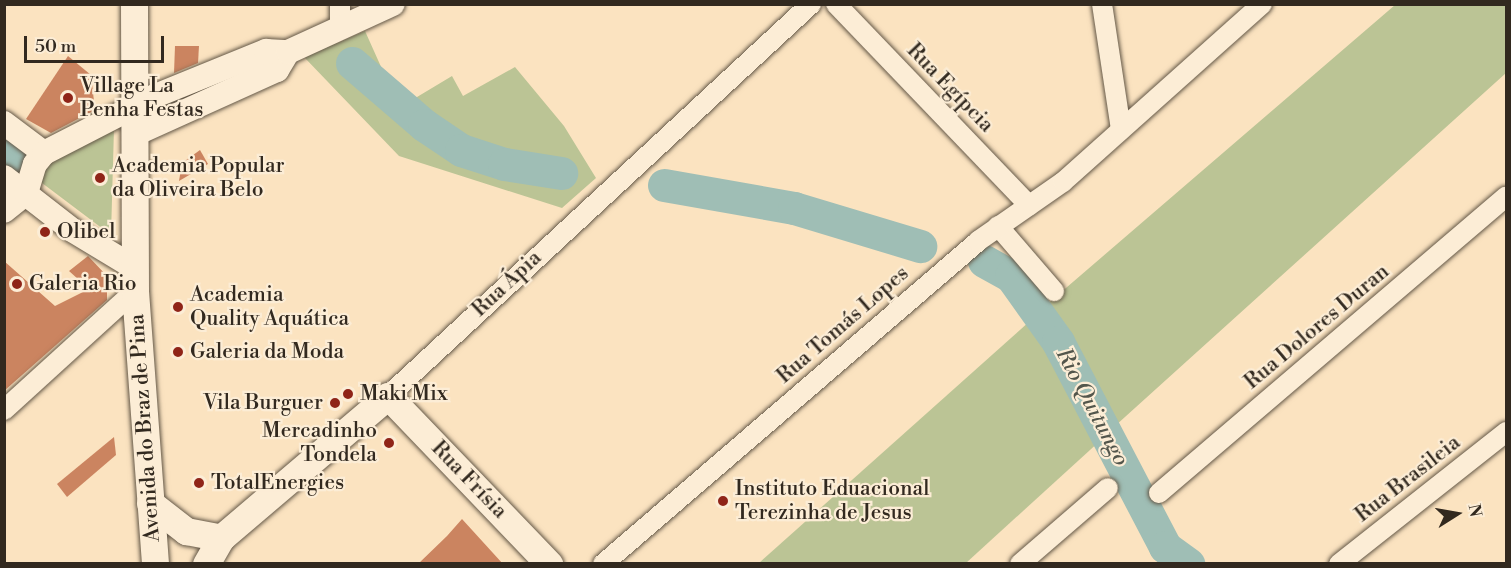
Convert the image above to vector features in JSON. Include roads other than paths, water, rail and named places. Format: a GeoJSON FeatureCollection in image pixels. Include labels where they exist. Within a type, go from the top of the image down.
{"type":"FeatureCollection","features":[{"type":"Feature","properties":{"kind":"main road","name":"Avenida do Braz de Pina"},"geometry":{"type":"LineString","coordinates":[[134,4],[135,280],[155,564]]}},
{"type":"Feature","properties":{"kind":"main road","name":"Rua Ápia"},"geometry":{"type":"LineString","coordinates":[[206,564],[221,538],[388,396]]}},
{"type":"Feature","properties":{"kind":"main road","name":"Rua Frísia"},"geometry":{"type":"LineString","coordinates":[[388,396],[549,564]]}},
{"type":"Feature","properties":{"kind":"main road"},"geometry":{"type":"LineString","coordinates":[[150,503],[186,531],[221,538]]}},
{"type":"Feature","properties":{"kind":"street"},"geometry":{"type":"LineString","coordinates":[[340,4],[340,29]]}},
{"type":"Feature","properties":{"kind":"street"},"geometry":{"type":"LineString","coordinates":[[4,211],[26,193],[35,164],[44,153],[135,106],[266,51],[288,52],[393,4]]}},
{"type":"Feature","properties":{"kind":"street","name":"Rua Ápia"},"geometry":{"type":"LineString","coordinates":[[388,396],[811,4]]}},
{"type":"Feature","properties":{"kind":"street","name":"Rua Egípcia"},"geometry":{"type":"LineString","coordinates":[[836,4],[1029,205]]}},
{"type":"Feature","properties":{"kind":"street"},"geometry":{"type":"LineString","coordinates":[[1102,4],[1121,130]]}},
{"type":"Feature","properties":{"kind":"street","name":"Rua Tomás Lopes"},"geometry":{"type":"LineString","coordinates":[[603,564],[998,226],[1063,182],[1262,4]]}},
{"type":"Feature","properties":{"kind":"street"},"geometry":{"type":"LineString","coordinates":[[135,134],[277,70],[288,52]]}},
{"type":"Feature","properties":{"kind":"street"},"geometry":{"type":"LineString","coordinates":[[4,123],[44,153]]}},
{"type":"Feature","properties":{"kind":"street"},"geometry":{"type":"LineString","coordinates":[[4,177],[135,280],[4,410]]}},
{"type":"Feature","properties":{"kind":"street","name":"Rua Dolores Duran"},"geometry":{"type":"LineString","coordinates":[[1159,493],[1506,197]]}},
{"type":"Feature","properties":{"kind":"street"},"geometry":{"type":"LineString","coordinates":[[998,226],[1054,291]]}},
{"type":"Feature","properties":{"kind":"street","name":"Rua Brasileia"},"geometry":{"type":"LineString","coordinates":[[1339,564],[1506,432]]}},
{"type":"Feature","properties":{"kind":"street"},"geometry":{"type":"LineString","coordinates":[[1020,564],[1108,488]]}},
{"type":"Feature","properties":{"kind":"waterway","name":"Rio Quitungo"},"geometry":{"type":"LineString","coordinates":[[352,63],[424,125],[461,150],[504,164],[561,173]]}},
{"type":"Feature","properties":{"kind":"waterway","name":"Rio Quitungo"},"geometry":{"type":"LineString","coordinates":[[4,144],[20,156]]}},
{"type":"Feature","properties":{"kind":"waterway","name":"Rio Quitungo"},"geometry":{"type":"LineString","coordinates":[[664,185],[794,208],[920,246]]}},
{"type":"Feature","properties":{"kind":"waterway","name":"Rio Quitungo"},"geometry":{"type":"LineString","coordinates":[[984,261],[1011,276],[1058,342],[1165,547],[1188,564]]}},
{"type":"Feature","properties":{"kind":"place","name":"Village La Penha Festas"},"geometry":{"type":"Point","coordinates":[68,98]}},
{"type":"Feature","properties":{"kind":"place","name":"Academia Popular da Oliveira Belo"},"geometry":{"type":"Point","coordinates":[100,178]}},
{"type":"Feature","properties":{"kind":"place","name":"Olibel"},"geometry":{"type":"Point","coordinates":[45,232]}},
{"type":"Feature","properties":{"kind":"place","name":"Galeria Rio"},"geometry":{"type":"Point","coordinates":[17,284]}},
{"type":"Feature","properties":{"kind":"place","name":"Academia Quality Aquática"},"geometry":{"type":"Point","coordinates":[178,307]}},
{"type":"Feature","properties":{"kind":"place","name":"Galeria da Moda"},"geometry":{"type":"Point","coordinates":[178,352]}},
{"type":"Feature","properties":{"kind":"place","name":"Maki Mix"},"geometry":{"type":"Point","coordinates":[348,394]}},
{"type":"Feature","properties":{"kind":"place","name":"Vila Burguer"},"geometry":{"type":"Point","coordinates":[335,403]}},
{"type":"Feature","properties":{"kind":"place","name":"Mercadinho Tondela"},"geometry":{"type":"Point","coordinates":[389,443]}},
{"type":"Feature","properties":{"kind":"place","name":"TotalEnergies"},"geometry":{"type":"Point","coordinates":[199,483]}},
{"type":"Feature","properties":{"kind":"place","name":"Instituto Eduacional Terezinha de Jesus"},"geometry":{"type":"Point","coordinates":[723,501]}}]}
